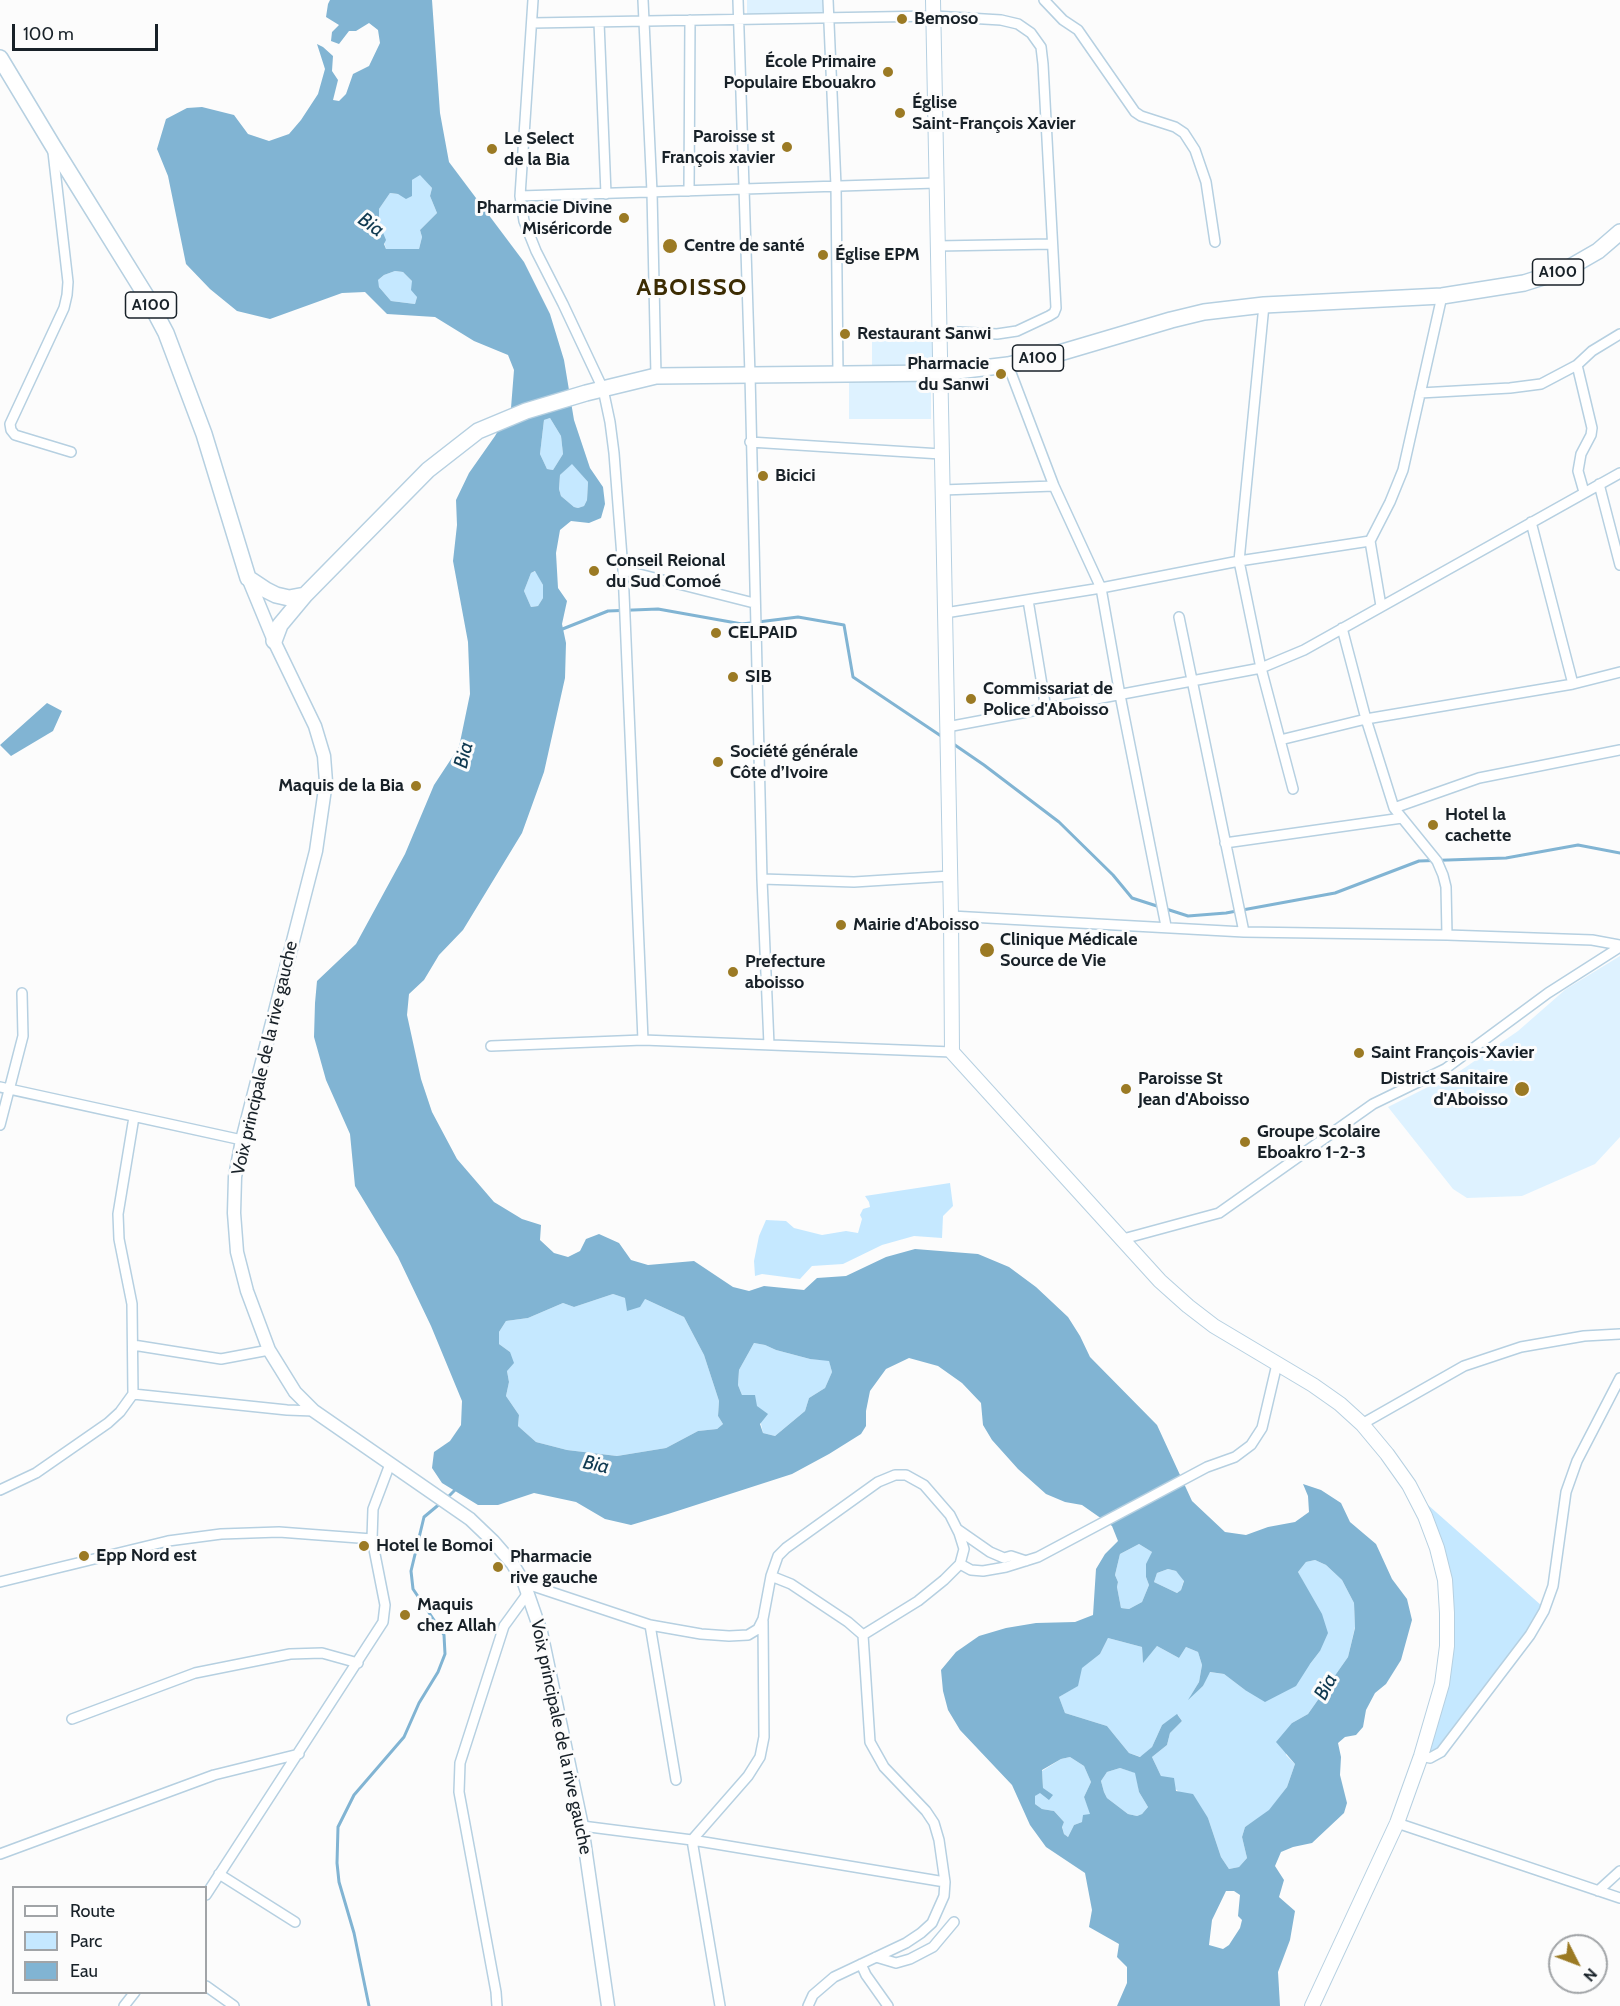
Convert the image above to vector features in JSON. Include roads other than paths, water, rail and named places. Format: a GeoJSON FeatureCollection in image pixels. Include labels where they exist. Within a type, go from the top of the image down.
{"type":"FeatureCollection","features":[{"type":"Feature","properties":{"kind":"highway","name":"A100"},"geometry":{"type":"LineString","coordinates":[[0,58],[148,299],[166,333],[204,434],[248,578]]}},
{"type":"Feature","properties":{"kind":"highway","name":"A100"},"geometry":{"type":"LineString","coordinates":[[304,595],[428,470],[478,431],[526,411],[586,393],[656,376],[940,373],[1008,364],[1105,341],[1204,312],[1264,305],[1442,296],[1524,282],[1565,270],[1598,251],[1620,232]]}},
{"type":"Feature","properties":{"kind":"highway"},"geometry":{"type":"LineString","coordinates":[[248,578],[276,595],[289,598],[304,595]]}},
{"type":"Feature","properties":{"kind":"highway"},"geometry":{"type":"LineString","coordinates":[[274,641],[285,617],[304,595]]}},
{"type":"Feature","properties":{"kind":"main road"},"geometry":{"type":"LineString","coordinates":[[933,0],[952,1052],[1160,1281],[1214,1326],[1313,1385],[1340,1404],[1362,1424],[1387,1454],[1415,1495],[1437,1548],[1445,1580],[1447,1646],[1442,1684],[1421,1756],[1397,1823],[1312,2006]]}},
{"type":"Feature","properties":{"kind":"street"},"geometry":{"type":"LineString","coordinates":[[533,0],[520,196],[524,221],[536,251],[603,389],[614,453],[623,570],[643,1040]]}},
{"type":"Feature","properties":{"kind":"street"},"geometry":{"type":"LineString","coordinates":[[643,0],[652,192],[656,376]]}},
{"type":"Feature","properties":{"kind":"street"},"geometry":{"type":"LineString","coordinates":[[738,0],[762,879],[769,1045]]}},
{"type":"Feature","properties":{"kind":"street"},"geometry":{"type":"LineString","coordinates":[[828,0],[836,186],[838,374]]}},
{"type":"Feature","properties":{"kind":"street"},"geometry":{"type":"LineString","coordinates":[[1044,0],[1063,20],[1078,30],[1135,112],[1175,127],[1184,133],[1195,150],[1206,183],[1215,242]]}},
{"type":"Feature","properties":{"kind":"street"},"geometry":{"type":"LineString","coordinates":[[532,23],[934,16],[1001,20],[1018,24],[1031,33],[1041,47],[1056,308],[1054,313],[1017,331],[1007,333],[939,331]]}},
{"type":"Feature","properties":{"kind":"street"},"geometry":{"type":"LineString","coordinates":[[689,191],[690,20]]}},
{"type":"Feature","properties":{"kind":"street"},"geometry":{"type":"LineString","coordinates":[[598,22],[606,194]]}},
{"type":"Feature","properties":{"kind":"street"},"geometry":{"type":"LineString","coordinates":[[52,146],[68,282],[67,295],[64,308],[10,424],[15,435],[71,452]]}},
{"type":"Feature","properties":{"kind":"street"},"geometry":{"type":"LineString","coordinates":[[520,196],[936,183]]}},
{"type":"Feature","properties":{"kind":"street"},"geometry":{"type":"LineString","coordinates":[[937,246],[1052,244]]}},
{"type":"Feature","properties":{"kind":"street"},"geometry":{"type":"LineString","coordinates":[[1381,606],[1370,541],[1403,470],[1442,296]]}},
{"type":"Feature","properties":{"kind":"street"},"geometry":{"type":"LineString","coordinates":[[1264,305],[1239,561],[1261,668],[1293,789]]}},
{"type":"Feature","properties":{"kind":"street"},"geometry":{"type":"LineString","coordinates":[[1420,393],[1541,384],[1577,365],[1592,351],[1620,334]]}},
{"type":"Feature","properties":{"kind":"street"},"geometry":{"type":"LineString","coordinates":[[1008,364],[1054,486],[1101,588],[1166,926]]}},
{"type":"Feature","properties":{"kind":"street"},"geometry":{"type":"LineString","coordinates":[[1577,365],[1592,428],[1591,435],[1581,454],[1578,471],[1584,492]]}},
{"type":"Feature","properties":{"kind":"street"},"geometry":{"type":"LineString","coordinates":[[750,442],[941,454]]}},
{"type":"Feature","properties":{"kind":"street"},"geometry":{"type":"LineString","coordinates":[[947,727],[1261,668],[1304,650],[1620,473]]}},
{"type":"Feature","properties":{"kind":"street"},"geometry":{"type":"LineString","coordinates":[[1599,484],[1620,565]]}},
{"type":"Feature","properties":{"kind":"street"},"geometry":{"type":"LineString","coordinates":[[942,490],[1054,486]]}},
{"type":"Feature","properties":{"kind":"street"},"geometry":{"type":"LineString","coordinates":[[1531,522],[1573,684]]}},
{"type":"Feature","properties":{"kind":"street"},"geometry":{"type":"LineString","coordinates":[[945,614],[1101,588],[1239,561],[1370,541]]}},
{"type":"Feature","properties":{"kind":"street"},"geometry":{"type":"LineString","coordinates":[[623,570],[754,603]]}},
{"type":"Feature","properties":{"kind":"street","name":"Voix principale de la rive gauche"},"geometry":{"type":"LineString","coordinates":[[248,578],[274,641],[315,726],[324,756],[326,782],[316,851],[242,1140],[236,1177],[234,1213],[237,1252],[247,1291],[269,1350],[296,1392],[314,1411],[470,1519],[512,1563],[526,1588],[541,1632],[582,1826],[608,2006]]}},
{"type":"Feature","properties":{"kind":"street"},"geometry":{"type":"LineString","coordinates":[[1028,600],[1046,709]]}},
{"type":"Feature","properties":{"kind":"street"},"geometry":{"type":"LineString","coordinates":[[1179,617],[1244,932]]}},
{"type":"Feature","properties":{"kind":"street"},"geometry":{"type":"LineString","coordinates":[[1341,628],[1394,808],[1437,861],[1443,875],[1446,888],[1447,935]]}},
{"type":"Feature","properties":{"kind":"street"},"geometry":{"type":"LineString","coordinates":[[1280,740],[1366,719],[1573,684],[1620,672]]}},
{"type":"Feature","properties":{"kind":"street"},"geometry":{"type":"LineString","coordinates":[[1394,808],[1479,778],[1620,750]]}},
{"type":"Feature","properties":{"kind":"street"},"geometry":{"type":"LineString","coordinates":[[1226,843],[1402,818]]}},
{"type":"Feature","properties":{"kind":"street"},"geometry":{"type":"LineString","coordinates":[[762,879],[854,882],[950,876]]}},
{"type":"Feature","properties":{"kind":"street"},"geometry":{"type":"LineString","coordinates":[[951,916],[1244,932],[1592,940],[1620,946]]}},
{"type":"Feature","properties":{"kind":"street"},"geometry":{"type":"LineString","coordinates":[[1123,1239],[1219,1213],[1373,1104],[1445,1069],[1548,993],[1620,946]]}},
{"type":"Feature","properties":{"kind":"street"},"geometry":{"type":"LineString","coordinates":[[0,1125],[23,1036],[22,993]]}},
{"type":"Feature","properties":{"kind":"street"},"geometry":{"type":"LineString","coordinates":[[491,1046],[643,1040],[952,1052]]}},
{"type":"Feature","properties":{"kind":"street"},"geometry":{"type":"LineString","coordinates":[[0,1088],[242,1140]]}},
{"type":"Feature","properties":{"kind":"street"},"geometry":{"type":"LineString","coordinates":[[0,1490],[36,1473],[108,1423],[120,1412],[133,1394],[132,1304],[119,1239],[118,1214],[134,1117]]}},
{"type":"Feature","properties":{"kind":"street"},"geometry":{"type":"LineString","coordinates":[[1362,1424],[1464,1366],[1521,1347],[1584,1336],[1620,1334]]}},
{"type":"Feature","properties":{"kind":"street"},"geometry":{"type":"LineString","coordinates":[[133,1345],[221,1359],[269,1350]]}},
{"type":"Feature","properties":{"kind":"street"},"geometry":{"type":"LineString","coordinates":[[960,1564],[971,1570],[983,1571],[1038,1557],[1207,1467],[1234,1457],[1251,1445],[1262,1428],[1277,1364]]}},
{"type":"Feature","properties":{"kind":"street"},"geometry":{"type":"LineString","coordinates":[[1421,1756],[1430,1758],[1441,1752],[1530,1635],[1544,1611],[1553,1586],[1566,1492],[1577,1461],[1619,1382]]}},
{"type":"Feature","properties":{"kind":"street"},"geometry":{"type":"LineString","coordinates":[[133,1394],[314,1411]]}},
{"type":"Feature","properties":{"kind":"street"},"geometry":{"type":"LineString","coordinates":[[207,1892],[383,1622],[385,1613],[372,1539],[373,1509],[390,1464]]}},
{"type":"Feature","properties":{"kind":"street"},"geometry":{"type":"LineString","coordinates":[[692,1840],[748,1776],[760,1757],[764,1737],[763,1619],[771,1576],[778,1556],[878,1482],[895,1475],[906,1475],[924,1485],[950,1515],[963,1549],[960,1564],[918,1601],[863,1635]]}},
{"type":"Feature","properties":{"kind":"street"},"geometry":{"type":"LineString","coordinates":[[957,1529],[990,1552],[1004,1558],[1011,1556],[1026,1561]]}},
{"type":"Feature","properties":{"kind":"street"},"geometry":{"type":"LineString","coordinates":[[0,1582],[168,1541],[221,1534],[279,1532],[372,1539]]}},
{"type":"Feature","properties":{"kind":"street"},"geometry":{"type":"LineString","coordinates":[[771,1576],[791,1584],[848,1622],[863,1635],[870,1742],[884,1767],[926,1811],[934,1823],[945,1882],[944,1896],[932,1923],[921,1933],[906,1943],[834,1977],[813,1995],[808,2006]]}},
{"type":"Feature","properties":{"kind":"street"},"geometry":{"type":"LineString","coordinates":[[497,2006],[459,1792],[460,1763],[504,1626],[526,1588],[651,1625],[701,1634],[748,1635],[758,1629],[763,1619]]}},
{"type":"Feature","properties":{"kind":"street"},"geometry":{"type":"LineString","coordinates":[[651,1625],[676,1780]]}},
{"type":"Feature","properties":{"kind":"street"},"geometry":{"type":"LineString","coordinates":[[72,1719],[195,1673],[290,1654],[322,1653],[358,1663]]}},
{"type":"Feature","properties":{"kind":"street"},"geometry":{"type":"LineString","coordinates":[[0,1854],[214,1775],[299,1754]]}},
{"type":"Feature","properties":{"kind":"street"},"geometry":{"type":"LineString","coordinates":[[1397,1823],[1620,1898]]}},
{"type":"Feature","properties":{"kind":"street"},"geometry":{"type":"LineString","coordinates":[[582,1826],[692,1840],[945,1882]]}},
{"type":"Feature","properties":{"kind":"street"},"geometry":{"type":"LineString","coordinates":[[692,1840],[720,2006]]}},
{"type":"Feature","properties":{"kind":"street"},"geometry":{"type":"LineString","coordinates":[[1598,1891],[1620,1871]]}},
{"type":"Feature","properties":{"kind":"street"},"geometry":{"type":"LineString","coordinates":[[219,1874],[295,1922]]}},
{"type":"Feature","properties":{"kind":"street"},"geometry":{"type":"LineString","coordinates":[[876,1957],[896,1963],[910,1959],[933,1947],[954,1922]]}},
{"type":"Feature","properties":{"kind":"street"},"geometry":{"type":"LineString","coordinates":[[861,1964],[888,2006]]}},
{"type":"Feature","properties":{"kind":"street"},"geometry":{"type":"LineString","coordinates":[[207,1987],[234,2006]]}},
{"type":"Feature","properties":{"kind":"water","name":"Bia"},"geometry":{"type":"Polygon","coordinates":[[[330,0],[432,0],[440,113],[449,162],[524,262],[550,314],[564,360],[574,420],[590,468],[603,487],[605,504],[601,518],[589,523],[571,521],[560,530],[556,553],[558,588],[567,601],[562,624],[566,643],[565,678],[544,772],[522,833],[463,930],[439,955],[424,980],[409,994],[407,1015],[421,1079],[432,1112],[457,1159],[494,1202],[522,1219],[541,1225],[540,1240],[554,1253],[568,1257],[580,1251],[586,1239],[599,1234],[619,1243],[631,1260],[648,1265],[694,1261],[733,1287],[749,1291],[764,1286],[804,1290],[817,1278],[846,1276],[886,1257],[915,1249],[978,1254],[1009,1267],[1036,1287],[1068,1317],[1090,1357],[1157,1425],[1192,1501],[1225,1532],[1246,1535],[1268,1527],[1295,1522],[1309,1512],[1308,1496],[1303,1484],[1321,1490],[1341,1503],[1350,1522],[1376,1544],[1392,1579],[1407,1599],[1412,1620],[1401,1660],[1386,1684],[1375,1693],[1366,1710],[1363,1727],[1356,1735],[1345,1737],[1338,1743],[1341,1757],[1340,1775],[1347,1803],[1344,1813],[1312,1843],[1281,1852],[1275,1866],[1284,1880],[1279,1897],[1295,1911],[1290,1940],[1278,1972],[1280,2006],[1117,2006],[1127,1983],[1127,1967],[1117,1957],[1119,1944],[1089,1927],[1092,1910],[1085,1873],[1046,1847],[1030,1825],[1012,1785],[960,1730],[948,1710],[941,1670],[956,1652],[979,1636],[1006,1628],[1036,1623],[1075,1622],[1093,1615],[1096,1569],[1105,1554],[1118,1541],[1112,1526],[1082,1505],[1065,1502],[1046,1494],[1018,1469],[992,1440],[983,1425],[981,1403],[962,1383],[938,1366],[909,1358],[886,1369],[870,1391],[866,1426],[861,1434],[792,1474],[631,1525],[605,1519],[576,1502],[534,1493],[498,1505],[478,1505],[442,1483],[432,1468],[434,1452],[450,1441],[461,1425],[462,1401],[431,1326],[398,1257],[355,1186],[350,1134],[326,1080],[314,1037],[315,1003],[317,981],[356,944],[405,854],[434,785],[459,747],[470,694],[468,642],[453,561],[457,525],[456,500],[469,473],[511,408],[514,370],[508,355],[474,341],[435,317],[387,314],[365,292],[342,293],[270,319],[237,311],[210,289],[186,264],[168,176],[157,149],[166,119],[187,108],[202,107],[234,115],[248,134],[269,141],[289,134],[318,94],[325,69],[317,44],[333,56],[332,71],[338,80],[333,100],[339,101],[346,94],[353,74],[369,66],[380,43],[378,30],[369,23],[356,31],[349,31],[339,44],[331,41],[332,32],[339,25],[326,17],[330,0]],[[420,175],[412,180],[412,196],[406,199],[398,194],[390,193],[379,209],[379,223],[386,240],[384,244],[386,249],[419,249],[422,237],[420,230],[437,213],[430,196],[432,188],[420,175]],[[395,271],[384,275],[378,280],[379,287],[391,301],[415,304],[417,297],[411,290],[412,281],[403,272],[395,271]],[[550,418],[544,420],[540,454],[547,469],[553,470],[563,454],[561,436],[550,418]],[[572,464],[560,475],[561,496],[574,507],[584,506],[587,500],[588,482],[572,464]],[[535,571],[531,573],[524,591],[531,607],[538,606],[543,598],[543,585],[535,571]],[[613,1294],[574,1307],[563,1303],[528,1318],[506,1321],[499,1332],[499,1344],[510,1352],[514,1363],[507,1371],[509,1382],[506,1396],[519,1415],[518,1426],[536,1442],[567,1450],[617,1456],[666,1448],[698,1431],[717,1429],[723,1424],[718,1416],[719,1401],[704,1355],[684,1317],[645,1299],[640,1307],[627,1311],[625,1298],[613,1294]],[[754,1343],[739,1370],[738,1385],[742,1395],[755,1395],[757,1406],[768,1414],[760,1424],[763,1433],[775,1436],[805,1411],[809,1398],[825,1388],[832,1372],[829,1361],[810,1359],[754,1343]],[[1139,1544],[1120,1554],[1115,1575],[1121,1608],[1129,1609],[1142,1602],[1149,1585],[1146,1577],[1146,1564],[1152,1552],[1139,1544]],[[1315,1560],[1306,1562],[1298,1572],[1322,1614],[1328,1633],[1320,1651],[1296,1686],[1265,1702],[1224,1674],[1210,1672],[1203,1686],[1188,1700],[1199,1682],[1202,1665],[1198,1652],[1186,1647],[1179,1658],[1157,1646],[1143,1663],[1142,1647],[1108,1638],[1100,1654],[1082,1668],[1078,1686],[1059,1697],[1065,1713],[1107,1726],[1129,1753],[1140,1757],[1152,1747],[1162,1725],[1177,1714],[1182,1721],[1170,1733],[1167,1745],[1152,1757],[1161,1776],[1174,1778],[1176,1791],[1193,1794],[1208,1818],[1221,1857],[1229,1869],[1239,1867],[1247,1858],[1242,1837],[1245,1827],[1269,1810],[1287,1787],[1295,1764],[1276,1742],[1292,1723],[1308,1714],[1348,1657],[1355,1628],[1354,1603],[1342,1580],[1326,1565],[1315,1560]],[[1168,1569],[1157,1573],[1154,1582],[1177,1593],[1181,1590],[1184,1581],[1176,1571],[1168,1569]],[[1070,1757],[1061,1759],[1042,1770],[1043,1788],[1053,1795],[1049,1800],[1040,1793],[1035,1796],[1035,1804],[1042,1809],[1054,1811],[1064,1822],[1062,1827],[1064,1834],[1068,1837],[1074,1825],[1082,1822],[1083,1815],[1090,1814],[1084,1797],[1091,1782],[1084,1766],[1070,1757]],[[1120,1768],[1107,1772],[1101,1781],[1107,1798],[1128,1814],[1137,1816],[1148,1807],[1139,1792],[1135,1773],[1120,1768]],[[1226,1891],[1212,1920],[1209,1945],[1223,1949],[1229,1945],[1240,1928],[1242,1920],[1238,1916],[1240,1895],[1234,1891],[1226,1891]]]}},
{"type":"Feature","properties":{"kind":"water"},"geometry":{"type":"Polygon","coordinates":[[[47,703],[62,711],[53,731],[11,756],[0,745],[47,703]]]}},
{"type":"Feature","properties":{"kind":"waterway"},"geometry":{"type":"LineString","coordinates":[[560,630],[608,611],[658,609],[742,624],[798,617],[844,625],[853,677],[944,738]]}},
{"type":"Feature","properties":{"kind":"waterway"},"geometry":{"type":"LineString","coordinates":[[952,743],[1059,822],[1113,875],[1132,898],[1188,916],[1226,913],[1335,893],[1419,861],[1506,858],[1578,845],[1620,853]]}},
{"type":"Feature","properties":{"kind":"waterway"},"geometry":{"type":"LineString","coordinates":[[447,1498],[457,1488]]}},
{"type":"Feature","properties":{"kind":"waterway"},"geometry":{"type":"LineString","coordinates":[[369,2006],[354,1933],[339,1882],[338,1827],[354,1795],[404,1737],[445,1654],[444,1635],[413,1589],[411,1571],[424,1517],[442,1502]]}},
{"type":"Feature","properties":{"kind":"place","name":"Bemoso"},"geometry":{"type":"Point","coordinates":[902,19]}},
{"type":"Feature","properties":{"kind":"place","name":"École Primaire Populaire Ebouakro"},"geometry":{"type":"Point","coordinates":[888,72]}},
{"type":"Feature","properties":{"kind":"place","name":"Église Saint-François Xavier"},"geometry":{"type":"Point","coordinates":[900,113]}},
{"type":"Feature","properties":{"kind":"place","name":"Paroisse st François xavier"},"geometry":{"type":"Point","coordinates":[787,147]}},
{"type":"Feature","properties":{"kind":"place","name":"Le Select de la Bia"},"geometry":{"type":"Point","coordinates":[492,149]}},
{"type":"Feature","properties":{"kind":"place","name":"Pharmacie Divine Miséricorde"},"geometry":{"type":"Point","coordinates":[624,218]}},
{"type":"Feature","properties":{"kind":"place","name":"Centre de santé"},"geometry":{"type":"Point","coordinates":[670,246]}},
{"type":"Feature","properties":{"kind":"place","name":"Église EPM"},"geometry":{"type":"Point","coordinates":[823,255]}},
{"type":"Feature","properties":{"kind":"place","name":"Restaurant Sanwi"},"geometry":{"type":"Point","coordinates":[845,334]}},
{"type":"Feature","properties":{"kind":"place","name":"Pharmacie du Sanwi"},"geometry":{"type":"Point","coordinates":[1001,374]}},
{"type":"Feature","properties":{"kind":"place","name":"Bicici"},"geometry":{"type":"Point","coordinates":[763,476]}},
{"type":"Feature","properties":{"kind":"place","name":"Conseil Reional du Sud Comoé"},"geometry":{"type":"Point","coordinates":[594,571]}},
{"type":"Feature","properties":{"kind":"place","name":"CELPAID"},"geometry":{"type":"Point","coordinates":[716,633]}},
{"type":"Feature","properties":{"kind":"place","name":"SIB"},"geometry":{"type":"Point","coordinates":[733,677]}},
{"type":"Feature","properties":{"kind":"place","name":"Commissariat de Police d'Aboisso"},"geometry":{"type":"Point","coordinates":[971,699]}},
{"type":"Feature","properties":{"kind":"place","name":"Société générale Côte d’Ivoire"},"geometry":{"type":"Point","coordinates":[718,762]}},
{"type":"Feature","properties":{"kind":"place","name":"Maquis de la Bia"},"geometry":{"type":"Point","coordinates":[416,786]}},
{"type":"Feature","properties":{"kind":"place","name":"Hotel la cachette"},"geometry":{"type":"Point","coordinates":[1433,825]}},
{"type":"Feature","properties":{"kind":"place","name":"Mairie d'Aboisso"},"geometry":{"type":"Point","coordinates":[841,925]}},
{"type":"Feature","properties":{"kind":"place","name":"Clinique Médicale Source de Vie"},"geometry":{"type":"Point","coordinates":[987,950]}},
{"type":"Feature","properties":{"kind":"place","name":"Prefecture aboisso"},"geometry":{"type":"Point","coordinates":[733,972]}},
{"type":"Feature","properties":{"kind":"place","name":"Saint François-Xavier"},"geometry":{"type":"Point","coordinates":[1359,1053]}},
{"type":"Feature","properties":{"kind":"place","name":"Paroisse St Jean d'Aboisso"},"geometry":{"type":"Point","coordinates":[1126,1089]}},
{"type":"Feature","properties":{"kind":"place","name":"District Sanitaire d'Aboisso"},"geometry":{"type":"Point","coordinates":[1522,1089]}},
{"type":"Feature","properties":{"kind":"place","name":"Groupe Scolaire Eboakro 1-2-3"},"geometry":{"type":"Point","coordinates":[1245,1142]}},
{"type":"Feature","properties":{"kind":"place","name":"Hotel le Bomoi"},"geometry":{"type":"Point","coordinates":[364,1546]}},
{"type":"Feature","properties":{"kind":"place","name":"Epp Nord est"},"geometry":{"type":"Point","coordinates":[84,1556]}},
{"type":"Feature","properties":{"kind":"place","name":"Pharmacie rive gauche"},"geometry":{"type":"Point","coordinates":[498,1567]}},
{"type":"Feature","properties":{"kind":"place","name":"Maquis chez Allah"},"geometry":{"type":"Point","coordinates":[405,1615]}},
{"type":"Feature","properties":{"kind":"district","name":"ABOISSO"},"geometry":{"type":"Point","coordinates":[692,288]}}]}
